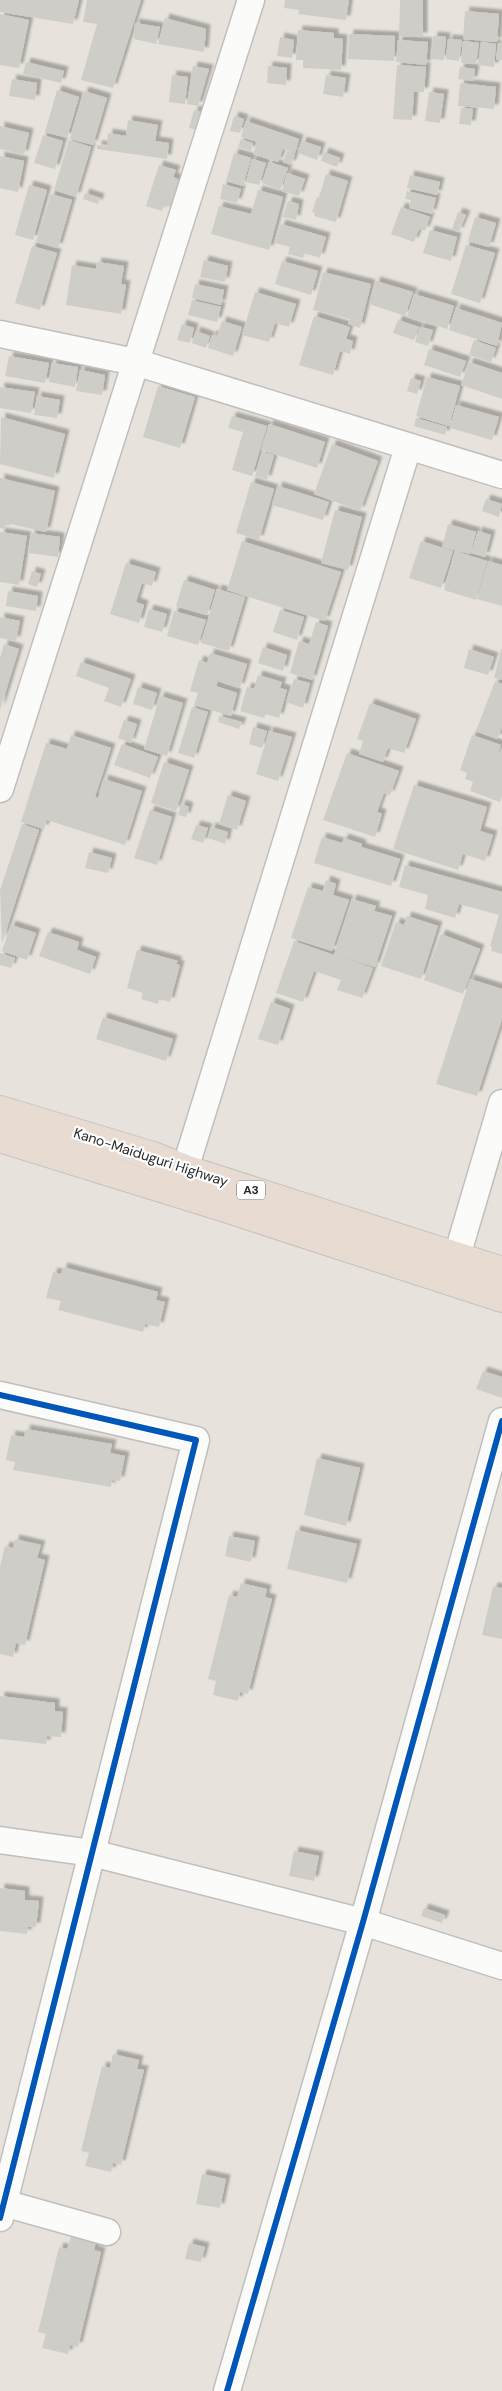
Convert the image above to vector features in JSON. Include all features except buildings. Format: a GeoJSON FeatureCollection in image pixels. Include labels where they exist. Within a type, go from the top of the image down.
{"type":"FeatureCollection","features":[{"type":"Feature","properties":{"kind":"highway","name":"Kano-Maiduguri Highway"},"geometry":{"type":"LineString","coordinates":[[0,1110],[153,1156],[185,1169],[502,1271]]}},
{"type":"Feature","properties":{"kind":"highway","name":"Kano-Maiduguri Highway"},"geometry":{"type":"LineString","coordinates":[[0,1138],[231,1210],[502,1298]]}},
{"type":"Feature","properties":{"kind":"street"},"geometry":{"type":"LineString","coordinates":[[0,790],[251,0]]}},
{"type":"Feature","properties":{"kind":"street"},"geometry":{"type":"LineString","coordinates":[[0,334],[135,362],[502,475]]}},
{"type":"Feature","properties":{"kind":"street"},"geometry":{"type":"LineString","coordinates":[[185,1169],[408,447]]}},
{"type":"Feature","properties":{"kind":"street"},"geometry":{"type":"LineString","coordinates":[[457,1256],[502,1103]]}},
{"type":"Feature","properties":{"kind":"street"},"geometry":{"type":"LineString","coordinates":[[0,1395],[196,1440],[1,2207],[107,2232]]}},
{"type":"Feature","properties":{"kind":"street"},"geometry":{"type":"LineString","coordinates":[[227,2391],[363,1922],[502,1421]]}},
{"type":"Feature","properties":{"kind":"street"},"geometry":{"type":"LineString","coordinates":[[0,1840],[92,1853],[363,1922],[502,1966]]}},
{"type":"Feature","properties":{"kind":"cycle path"},"geometry":{"type":"LineString","coordinates":[[0,1395],[196,1440],[0,2218]]}},
{"type":"Feature","properties":{"kind":"cycle path"},"geometry":{"type":"LineString","coordinates":[[227,2391],[363,1922],[502,1421]]}}]}
